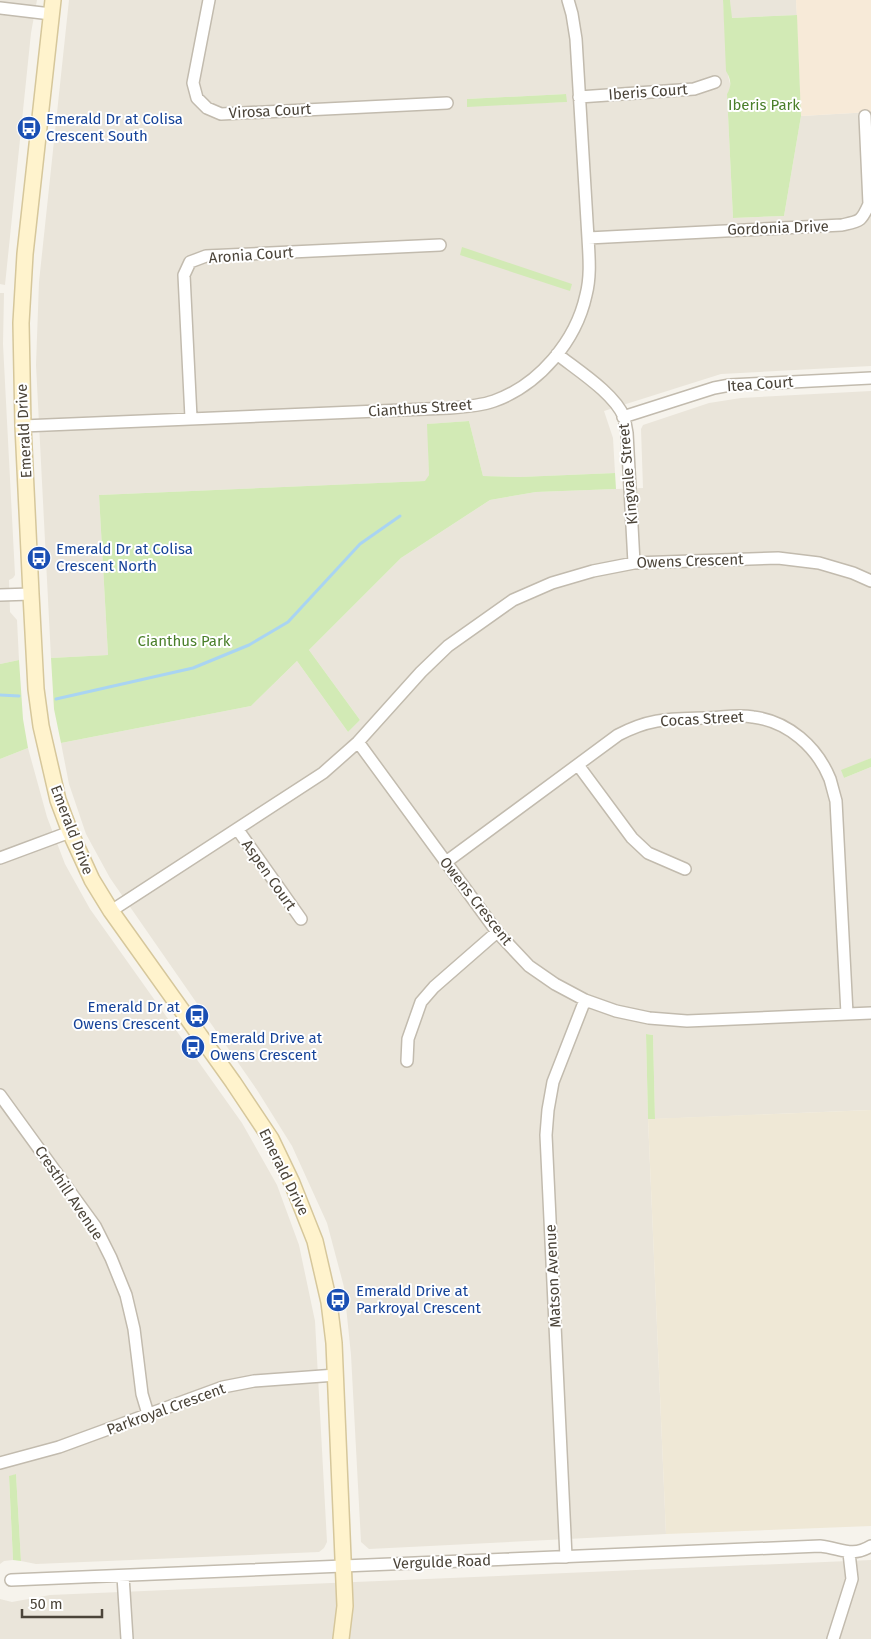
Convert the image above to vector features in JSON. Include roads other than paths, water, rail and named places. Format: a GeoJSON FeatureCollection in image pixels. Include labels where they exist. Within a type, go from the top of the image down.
{"type":"FeatureCollection","features":[{"type":"Feature","properties":{"kind":"street","name":"Virosa Court"},"geometry":{"type":"LineString","coordinates":[[209,0],[193,83],[197,98],[207,108],[221,114],[447,103]]}},
{"type":"Feature","properties":{"kind":"street","name":"Cianthus Street"},"geometry":{"type":"LineString","coordinates":[[23,426],[469,407],[494,401],[518,390],[542,371],[558,354],[574,327],[587,294],[589,268],[588,238],[576,39],[568,0]]}},
{"type":"Feature","properties":{"kind":"street"},"geometry":{"type":"LineString","coordinates":[[0,8],[52,7]]}},
{"type":"Feature","properties":{"kind":"street","name":"Emerald Drive"},"geometry":{"type":"LineString","coordinates":[[52,7],[22,289],[21,359],[23,426],[36,689],[41,726],[58,800],[92,880],[111,911],[257,1118],[271,1140],[307,1217],[322,1266],[330,1310],[336,1375],[345,1606],[341,1639]]}},
{"type":"Feature","properties":{"kind":"street","name":"Iberis Court"},"geometry":{"type":"LineString","coordinates":[[579,97],[694,89],[715,82]]}},
{"type":"Feature","properties":{"kind":"street","name":"Gordonia Drive"},"geometry":{"type":"LineString","coordinates":[[588,238],[842,225],[856,222],[863,217],[869,204],[865,116]]}},
{"type":"Feature","properties":{"kind":"street","name":"Aronia Court"},"geometry":{"type":"LineString","coordinates":[[191,418],[184,275],[190,262],[206,256],[440,245]]}},
{"type":"Feature","properties":{"kind":"street","name":"Kingvale Street"},"geometry":{"type":"LineString","coordinates":[[558,354],[602,390],[615,404],[623,417],[627,433],[634,563]]}},
{"type":"Feature","properties":{"kind":"street","name":"Itea Court"},"geometry":{"type":"LineString","coordinates":[[623,417],[714,388],[730,385],[871,378]]}},
{"type":"Feature","properties":{"kind":"street","name":"Owens Crescent"},"geometry":{"type":"LineString","coordinates":[[111,911],[323,773],[358,742],[421,672],[448,646],[513,600],[552,583],[593,571],[634,563],[778,558],[819,563],[871,581]]}},
{"type":"Feature","properties":{"kind":"street"},"geometry":{"type":"LineString","coordinates":[[0,595],[32,594]]}},
{"type":"Feature","properties":{"kind":"street","name":"Cocas Street"},"geometry":{"type":"LineString","coordinates":[[446,862],[618,735],[637,725],[662,720],[753,716],[778,723],[801,738],[815,753],[830,778],[836,801],[848,1014]]}},
{"type":"Feature","properties":{"kind":"street","name":"Owens Crescent"},"geometry":{"type":"LineString","coordinates":[[358,742],[497,932],[530,966],[555,984],[585,1000],[616,1011],[649,1018],[687,1020],[871,1013]]}},
{"type":"Feature","properties":{"kind":"street"},"geometry":{"type":"LineString","coordinates":[[578,765],[632,838],[648,853],[685,870]]}},
{"type":"Feature","properties":{"kind":"street","name":"Aspen Court"},"geometry":{"type":"LineString","coordinates":[[238,830],[301,919]]}},
{"type":"Feature","properties":{"kind":"street"},"geometry":{"type":"LineString","coordinates":[[0,858],[70,832]]}},
{"type":"Feature","properties":{"kind":"street"},"geometry":{"type":"LineString","coordinates":[[407,1061],[408,1039],[421,1002],[434,986],[497,932]]}},
{"type":"Feature","properties":{"kind":"street","name":"Matson Avenue"},"geometry":{"type":"LineString","coordinates":[[566,1557],[546,1136],[553,1082],[585,1000]]}},
{"type":"Feature","properties":{"kind":"street","name":"Cresthill Avenue"},"geometry":{"type":"LineString","coordinates":[[0,1095],[95,1226],[111,1258],[126,1296],[134,1329],[142,1394],[148,1414]]}},
{"type":"Feature","properties":{"kind":"street","name":"Parkroyal Crescent"},"geometry":{"type":"LineString","coordinates":[[0,1463],[59,1447],[223,1387],[254,1381],[336,1375]]}},
{"type":"Feature","properties":{"kind":"street","name":"Vergulde Road"},"geometry":{"type":"LineString","coordinates":[[11,1580],[820,1546],[832,1547],[849,1553]]}},
{"type":"Feature","properties":{"kind":"street"},"geometry":{"type":"LineString","coordinates":[[833,1639],[852,1579],[849,1553],[862,1552],[871,1546]]}},
{"type":"Feature","properties":{"kind":"street"},"geometry":{"type":"LineString","coordinates":[[123,1576],[127,1639]]}},
{"type":"Feature","properties":{"kind":"waterway"},"geometry":{"type":"LineString","coordinates":[[56,699],[193,668],[249,645],[288,622],[360,544],[400,516]]}},
{"type":"Feature","properties":{"kind":"waterway"},"geometry":{"type":"LineString","coordinates":[[0,695],[19,696]]}},
{"type":"Feature","properties":{"kind":"place","name":"Emerald Dr at Colisa Crescent South"},"geometry":{"type":"Point","coordinates":[29,128]}},
{"type":"Feature","properties":{"kind":"place","name":"Emerald Dr at Colisa Crescent North"},"geometry":{"type":"Point","coordinates":[39,558]}},
{"type":"Feature","properties":{"kind":"place","name":"Emerald Dr at Owens Crescent"},"geometry":{"type":"Point","coordinates":[197,1016]}},
{"type":"Feature","properties":{"kind":"place","name":"Emerald Drive at Owens Crescent"},"geometry":{"type":"Point","coordinates":[193,1047]}},
{"type":"Feature","properties":{"kind":"place","name":"Emerald Drive at Parkroyal Crescent"},"geometry":{"type":"Point","coordinates":[338,1300]}},
{"type":"Feature","properties":{"kind":"park label","name":"Iberis Park"},"geometry":{"type":"Point","coordinates":[764,105]}},
{"type":"Feature","properties":{"kind":"park label","name":"Cianthus Park"},"geometry":{"type":"Point","coordinates":[184,641]}}]}
